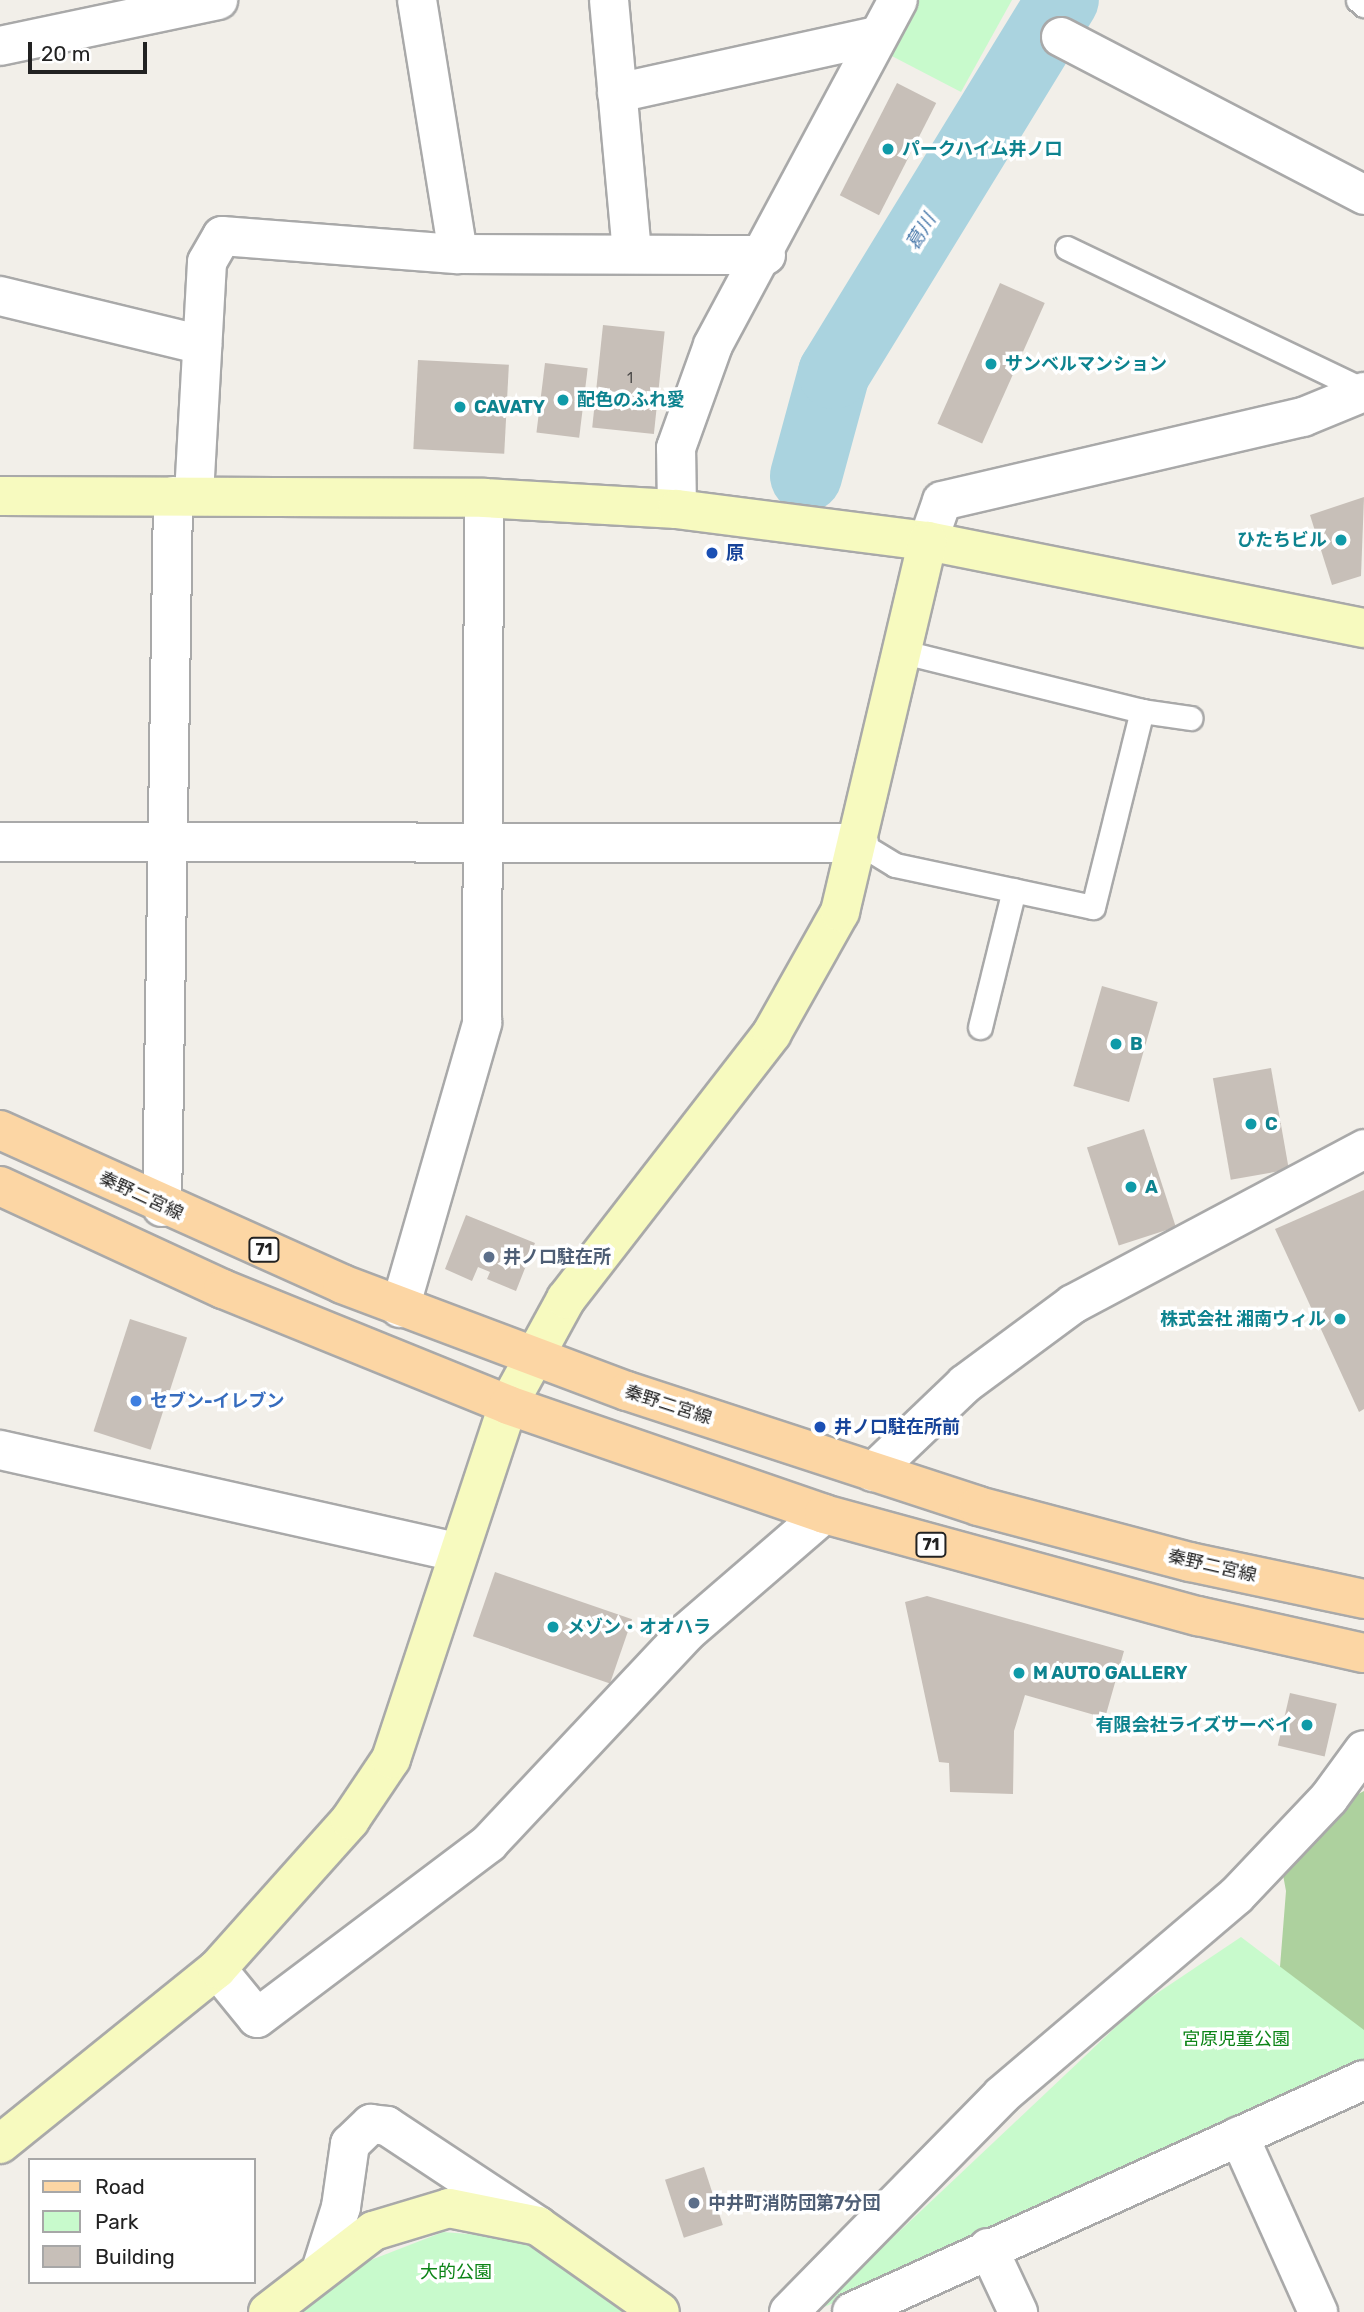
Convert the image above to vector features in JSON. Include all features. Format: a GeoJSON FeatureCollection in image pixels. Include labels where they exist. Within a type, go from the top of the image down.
{"type":"FeatureCollection","features":[{"type":"Feature","properties":{"kind":"main road","name":"秦野二宮線"},"geometry":{"type":"LineString","coordinates":[[0,1130],[162,1207],[400,1308],[534,1357],[873,1472],[1190,1562],[1364,1599]]}},
{"type":"Feature","properties":{"kind":"main road","name":"71"},"geometry":{"type":"LineString","coordinates":[[0,1186],[223,1289],[508,1405],[824,1514],[1185,1613],[1364,1653]]}},
{"type":"Feature","properties":{"kind":"street"},"geometry":{"type":"LineString","coordinates":[[417,0],[458,254]]}},
{"type":"Feature","properties":{"kind":"street"},"geometry":{"type":"LineString","coordinates":[[609,0],[632,252]]}},
{"type":"Feature","properties":{"kind":"street"},"geometry":{"type":"LineString","coordinates":[[677,509],[676,448],[713,345],[766,255],[876,36],[898,0]]}},
{"type":"Feature","properties":{"kind":"street"},"geometry":{"type":"LineString","coordinates":[[0,46],[196,3]]}},
{"type":"Feature","properties":{"kind":"street"},"geometry":{"type":"LineString","coordinates":[[617,93],[876,36]]}},
{"type":"Feature","properties":{"kind":"street"},"geometry":{"type":"LineString","coordinates":[[1061,37],[1364,195]]}},
{"type":"Feature","properties":{"kind":"street"},"geometry":{"type":"LineString","coordinates":[[162,1207],[168,840],[184,495],[202,345],[207,262],[222,236],[458,254],[632,252],[766,255]]}},
{"type":"Feature","properties":{"kind":"street"},"geometry":{"type":"LineString","coordinates":[[0,296],[202,345]]}},
{"type":"Feature","properties":{"kind":"street"},"geometry":{"type":"LineString","coordinates":[[0,2144],[217,1969],[350,1820],[391,1759],[508,1405],[566,1299],[772,1033],[840,912],[859,843],[928,541],[942,501],[1303,417],[1364,391]]}},
{"type":"Feature","properties":{"kind":"street"},"geometry":{"type":"LineString","coordinates":[[0,496],[484,498],[677,509],[928,541],[1364,628]]}},
{"type":"Feature","properties":{"kind":"street"},"geometry":{"type":"LineString","coordinates":[[400,1308],[482,1023],[484,498]]}},
{"type":"Feature","properties":{"kind":"street"},"geometry":{"type":"LineString","coordinates":[[0,842],[168,840],[859,843]]}},
{"type":"Feature","properties":{"kind":"street"},"geometry":{"type":"LineString","coordinates":[[873,1472],[965,1384],[1073,1304],[1364,1149]]}},
{"type":"Feature","properties":{"kind":"street"},"geometry":{"type":"LineString","coordinates":[[0,1450],[458,1552]]}},
{"type":"Feature","properties":{"kind":"street"},"geometry":{"type":"LineString","coordinates":[[217,1969],[257,2018],[268,2010],[489,1843],[686,1633],[824,1514]]}},
{"type":"Feature","properties":{"kind":"street"},"geometry":{"type":"LineString","coordinates":[[789,2312],[1002,2095],[1236,1896],[1329,1798],[1364,1750]]}},
{"type":"Feature","properties":{"kind":"street"},"geometry":{"type":"LineString","coordinates":[[852,2312],[988,2248],[1364,2080]]}},
{"type":"Feature","properties":{"kind":"street"},"geometry":{"type":"LineString","coordinates":[[322,2267],[341,2207],[350,2144],[371,2124],[387,2126],[538,2226],[660,2312]]}},
{"type":"Feature","properties":{"kind":"street"},"geometry":{"type":"LineString","coordinates":[[1239,2136],[1318,2312]]}},
{"type":"Feature","properties":{"kind":"street"},"geometry":{"type":"LineString","coordinates":[[268,2312],[322,2267],[373,2231],[449,2208],[538,2226]]}},
{"type":"Feature","properties":{"kind":"street"},"geometry":{"type":"LineString","coordinates":[[988,2248],[1017,2312]]}},
{"type":"Feature","properties":{"kind":"lane"},"geometry":{"type":"LineString","coordinates":[[1358,0],[1364,5]]}},
{"type":"Feature","properties":{"kind":"lane"},"geometry":{"type":"LineString","coordinates":[[1067,248],[1364,391]]}},
{"type":"Feature","properties":{"kind":"lane"},"geometry":{"type":"LineString","coordinates":[[903,652],[1142,711],[1190,718]]}},
{"type":"Feature","properties":{"kind":"lane"},"geometry":{"type":"LineString","coordinates":[[859,843],[895,865],[1093,907],[1142,711]]}},
{"type":"Feature","properties":{"kind":"lane"},"geometry":{"type":"LineString","coordinates":[[980,1027],[1014,890]]}},
{"type":"Feature","properties":{"kind":"green space"},"geometry":{"type":"Polygon","coordinates":[[[915,0],[1012,0],[961,92],[886,53],[915,0]]]}},
{"type":"Feature","properties":{"kind":"green space"},"geometry":{"type":"Polygon","coordinates":[[[1364,1791],[1364,2058],[1278,1992],[1286,1891],[1276,1837],[1364,1791]]]}},
{"type":"Feature","properties":{"kind":"green space","name":"宮原児童公園"},"geometry":{"type":"Polygon","coordinates":[[[1241,1937],[1364,2030],[1364,2072],[815,2311],[1138,2006],[1241,1937]]]}},
{"type":"Feature","properties":{"kind":"green space","name":"大的公園"},"geometry":{"type":"Polygon","coordinates":[[[443,2232],[521,2238],[630,2312],[302,2312],[358,2265],[443,2232]]]}},
{"type":"Feature","properties":{"kind":"building","name":"パークハイム井ノ口"},"geometry":{"type":"Polygon","coordinates":[[[897,83],[936,103],[879,215],[840,195],[897,83]]]}},
{"type":"Feature","properties":{"kind":"building","name":"サンベルマンション"},"geometry":{"type":"Polygon","coordinates":[[[1000,283],[1045,303],[982,444],[937,424],[1000,283]]]}},
{"type":"Feature","properties":{"kind":"building"},"geometry":{"type":"Polygon","coordinates":[[[603,325],[665,331],[654,434],[592,427],[603,325]]]}},
{"type":"Feature","properties":{"kind":"building","name":"CAVATY"},"geometry":{"type":"Polygon","coordinates":[[[418,360],[509,365],[504,454],[413,449],[418,360]]]}},
{"type":"Feature","properties":{"kind":"building","name":"配色のふれ愛"},"geometry":{"type":"Polygon","coordinates":[[[545,363],[588,368],[579,438],[536,432],[545,363]]]}},
{"type":"Feature","properties":{"kind":"building","name":"ひたちビル"},"geometry":{"type":"Polygon","coordinates":[[[1364,497],[1361,576],[1332,585],[1310,515],[1364,497]]]}},
{"type":"Feature","properties":{"kind":"building","name":"B"},"geometry":{"type":"Polygon","coordinates":[[[1102,986],[1158,1002],[1129,1102],[1073,1086],[1102,986]]]}},
{"type":"Feature","properties":{"kind":"building","name":"C"},"geometry":{"type":"Polygon","coordinates":[[[1271,1068],[1289,1169],[1231,1180],[1213,1078],[1271,1068]]]}},
{"type":"Feature","properties":{"kind":"building","name":"A"},"geometry":{"type":"Polygon","coordinates":[[[1144,1129],[1176,1227],[1119,1245],[1087,1148],[1144,1129]]]}},
{"type":"Feature","properties":{"kind":"building","name":"株式会社 湘南ウィル"},"geometry":{"type":"Polygon","coordinates":[[[1364,1190],[1364,1409],[1359,1412],[1275,1229],[1364,1190]]]}},
{"type":"Feature","properties":{"kind":"building","name":"井ノ口駐在所"},"geometry":{"type":"Polygon","coordinates":[[[466,1215],[535,1243],[516,1291],[487,1279],[490,1272],[478,1267],[472,1281],[445,1269],[466,1215]]]}},
{"type":"Feature","properties":{"kind":"building","name":"セブン-イレブン"},"geometry":{"type":"Polygon","coordinates":[[[130,1319],[187,1338],[151,1450],[94,1431],[130,1319]]]}},
{"type":"Feature","properties":{"kind":"building","name":"メゾン・オオハラ"},"geometry":{"type":"Polygon","coordinates":[[[495,1572],[632,1619],[610,1684],[473,1636],[495,1572]]]}},
{"type":"Feature","properties":{"kind":"building","name":"M AUTO GALLERY"},"geometry":{"type":"Polygon","coordinates":[[[927,1596],[1124,1651],[1105,1718],[1025,1695],[1014,1731],[1013,1794],[950,1792],[949,1763],[939,1762],[905,1602],[927,1596]]]}},
{"type":"Feature","properties":{"kind":"building","name":"有限会社ライズサーベイ"},"geometry":{"type":"Polygon","coordinates":[[[1290,1693],[1337,1704],[1325,1756],[1278,1746],[1290,1693]]]}},
{"type":"Feature","properties":{"kind":"building","name":"中井町消防団第7分団"},"geometry":{"type":"Polygon","coordinates":[[[704,2167],[723,2225],[684,2238],[665,2180],[704,2167]]]}},
{"type":"Feature","properties":{"kind":"waterway","name":"葛川"},"geometry":{"type":"LineString","coordinates":[[806,476],[834,373],[1063,0]]}},
{"type":"Feature","properties":{"kind":"place","name":"パークハイム井ノ口"},"geometry":{"type":"Point","coordinates":[888,149]}},
{"type":"Feature","properties":{"kind":"place","name":"サンベルマンション"},"geometry":{"type":"Point","coordinates":[991,364]}},
{"type":"Feature","properties":{"kind":"place","name":"配色のふれ愛"},"geometry":{"type":"Point","coordinates":[563,400]}},
{"type":"Feature","properties":{"kind":"place","name":"CAVATY"},"geometry":{"type":"Point","coordinates":[460,407]}},
{"type":"Feature","properties":{"kind":"place","name":"ひたちビル"},"geometry":{"type":"Point","coordinates":[1341,540]}},
{"type":"Feature","properties":{"kind":"place","name":"原"},"geometry":{"type":"Point","coordinates":[712,553]}},
{"type":"Feature","properties":{"kind":"place","name":"B"},"geometry":{"type":"Point","coordinates":[1116,1044]}},
{"type":"Feature","properties":{"kind":"place","name":"C"},"geometry":{"type":"Point","coordinates":[1251,1124]}},
{"type":"Feature","properties":{"kind":"place","name":"A"},"geometry":{"type":"Point","coordinates":[1131,1187]}},
{"type":"Feature","properties":{"kind":"place","name":"井ノ口駐在所"},"geometry":{"type":"Point","coordinates":[489,1257]}},
{"type":"Feature","properties":{"kind":"place","name":"株式会社 湘南ウィル"},"geometry":{"type":"Point","coordinates":[1340,1319]}},
{"type":"Feature","properties":{"kind":"place","name":"セブン-イレブン"},"geometry":{"type":"Point","coordinates":[136,1401]}},
{"type":"Feature","properties":{"kind":"place","name":"井ノ口駐在所前"},"geometry":{"type":"Point","coordinates":[820,1427]}},
{"type":"Feature","properties":{"kind":"place","name":"メゾン・オオハラ"},"geometry":{"type":"Point","coordinates":[553,1627]}},
{"type":"Feature","properties":{"kind":"place","name":"M AUTO GALLERY"},"geometry":{"type":"Point","coordinates":[1019,1673]}},
{"type":"Feature","properties":{"kind":"place","name":"有限会社ライズサーベイ"},"geometry":{"type":"Point","coordinates":[1307,1725]}},
{"type":"Feature","properties":{"kind":"place","name":"中井町消防団第7分団"},"geometry":{"type":"Point","coordinates":[694,2203]}}]}
